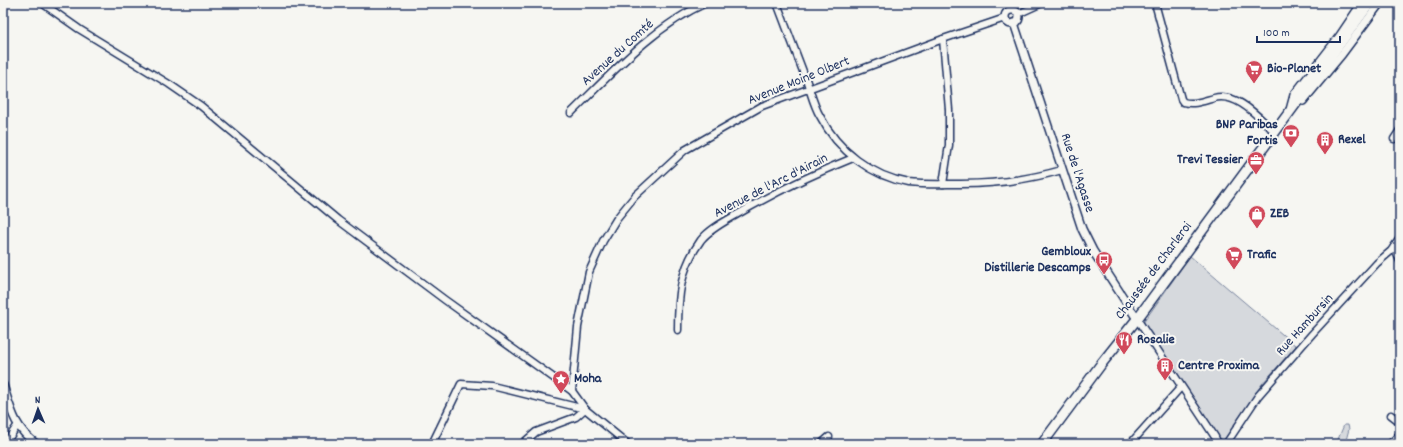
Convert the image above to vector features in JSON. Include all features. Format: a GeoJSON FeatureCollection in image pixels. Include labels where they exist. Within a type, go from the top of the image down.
{"type":"FeatureCollection","features":[{"type":"Feature","properties":{"kind":"main road","name":"Chaussée de Charleroi"},"geometry":{"type":"LineString","coordinates":[[1042,444],[1102,363],[1138,319],[1274,131],[1370,3]]}},
{"type":"Feature","properties":{"kind":"street"},"geometry":{"type":"LineString","coordinates":[[42,3],[79,29],[169,84],[201,106],[338,220],[485,329],[572,391],[585,409],[628,444]]}},
{"type":"Feature","properties":{"kind":"street","name":"Avenue du Comté"},"geometry":{"type":"LineString","coordinates":[[571,113],[658,32],[673,20],[706,3]]}},
{"type":"Feature","properties":{"kind":"street"},"geometry":{"type":"LineString","coordinates":[[777,3],[819,116],[838,143],[854,158],[867,167],[886,176],[910,183],[943,184],[1010,182],[1035,178],[1062,170]]}},
{"type":"Feature","properties":{"kind":"street"},"geometry":{"type":"LineString","coordinates":[[1018,14],[1042,3]]}},
{"type":"Feature","properties":{"kind":"street"},"geometry":{"type":"LineString","coordinates":[[1156,3],[1179,93],[1183,102],[1194,104],[1214,98],[1226,97],[1235,99],[1274,131]]}},
{"type":"Feature","properties":{"kind":"street","name":"Chaussée de Charleroi"},"geometry":{"type":"LineString","coordinates":[[1288,114],[1294,95],[1339,37],[1362,3]]}},
{"type":"Feature","properties":{"kind":"street","name":"Chaussée de Charleroi"},"geometry":{"type":"LineString","coordinates":[[1288,114],[1301,103],[1342,54],[1380,3]]}},
{"type":"Feature","properties":{"kind":"street"},"geometry":{"type":"LineString","coordinates":[[1009,7],[1018,14],[1018,21],[1014,24],[1008,22],[1005,18],[1009,7]]}},
{"type":"Feature","properties":{"kind":"street","name":"Avenue Moine Olbert"},"geometry":{"type":"LineString","coordinates":[[572,391],[578,327],[589,272],[603,241],[617,218],[635,196],[685,150],[762,106],[943,39],[1005,18]]}},
{"type":"Feature","properties":{"kind":"street","name":"Rue de l'Agasse"},"geometry":{"type":"LineString","coordinates":[[1014,24],[1086,238],[1108,275],[1138,319]]}},
{"type":"Feature","properties":{"kind":"street"},"geometry":{"type":"LineString","coordinates":[[943,39],[949,110],[948,145],[943,184]]}},
{"type":"Feature","properties":{"kind":"street"},"geometry":{"type":"LineString","coordinates":[[1394,139],[1400,130]]}},
{"type":"Feature","properties":{"kind":"street","name":"Avenue de l'Arc d'Airain"},"geometry":{"type":"LineString","coordinates":[[678,330],[679,294],[683,274],[702,239],[715,228],[752,206],[826,169],[854,158]]}},
{"type":"Feature","properties":{"kind":"street","name":"Rue Hambursin"},"geometry":{"type":"LineString","coordinates":[[1226,444],[1258,396],[1312,334],[1377,263],[1394,247],[1400,238]]}},
{"type":"Feature","properties":{"kind":"street"},"geometry":{"type":"LineString","coordinates":[[1394,247],[1400,261]]}},
{"type":"Feature","properties":{"kind":"street"},"geometry":{"type":"LineString","coordinates":[[1138,319],[1218,444]]}},
{"type":"Feature","properties":{"kind":"street"},"geometry":{"type":"LineString","coordinates":[[432,444],[461,384],[492,386],[585,409]]}},
{"type":"Feature","properties":{"kind":"street"},"geometry":{"type":"LineString","coordinates":[[3,385],[17,426],[36,444]]}},
{"type":"Feature","properties":{"kind":"street"},"geometry":{"type":"LineString","coordinates":[[1130,444],[1181,387]]}},
{"type":"Feature","properties":{"kind":"street"},"geometry":{"type":"LineString","coordinates":[[522,444],[536,432],[576,417],[585,409]]}},
{"type":"Feature","properties":{"kind":"street"},"geometry":{"type":"LineString","coordinates":[[1391,415],[1400,422]]}},
{"type":"Feature","properties":{"kind":"street"},"geometry":{"type":"LineString","coordinates":[[5,444],[17,426]]}},
{"type":"Feature","properties":{"kind":"street"},"geometry":{"type":"LineString","coordinates":[[1390,444],[1400,434]]}},
{"type":"Feature","properties":{"kind":"street"},"geometry":{"type":"LineString","coordinates":[[821,444],[830,437]]}},
{"type":"Feature","properties":{"kind":"shaded area"},"geometry":{"type":"Polygon","coordinates":[[[1190,256],[1296,346],[1262,384],[1224,440],[1217,437],[1143,323],[1190,256]]]}},
{"type":"Feature","properties":{"kind":"shaded area"},"geometry":{"type":"Polygon","coordinates":[[[1344,425],[1348,425],[1349,429],[1345,444],[1336,444],[1344,425]]]}},
{"type":"Feature","properties":{"kind":"place","name":"Bio-Planet"},"geometry":{"type":"Point","coordinates":[1254,84]}},
{"type":"Feature","properties":{"kind":"place","name":"BNP Paribas Fortis"},"geometry":{"type":"Point","coordinates":[1291,148]}},
{"type":"Feature","properties":{"kind":"place","name":"Rexel"},"geometry":{"type":"Point","coordinates":[1325,155]}},
{"type":"Feature","properties":{"kind":"place","name":"Trevi Tessier"},"geometry":{"type":"Point","coordinates":[1256,175]}},
{"type":"Feature","properties":{"kind":"place","name":"ZEB"},"geometry":{"type":"Point","coordinates":[1257,229]}},
{"type":"Feature","properties":{"kind":"place","name":"Trafic"},"geometry":{"type":"Point","coordinates":[1234,270]}},
{"type":"Feature","properties":{"kind":"place","name":"Gembloux Distillerie Descamps"},"geometry":{"type":"Point","coordinates":[1104,275]}},
{"type":"Feature","properties":{"kind":"place","name":"Rosalie"},"geometry":{"type":"Point","coordinates":[1124,355]}},
{"type":"Feature","properties":{"kind":"place","name":"Centre Proxima"},"geometry":{"type":"Point","coordinates":[1165,381]}},
{"type":"Feature","properties":{"kind":"place","name":"Moha"},"geometry":{"type":"Point","coordinates":[561,394]}}]}
